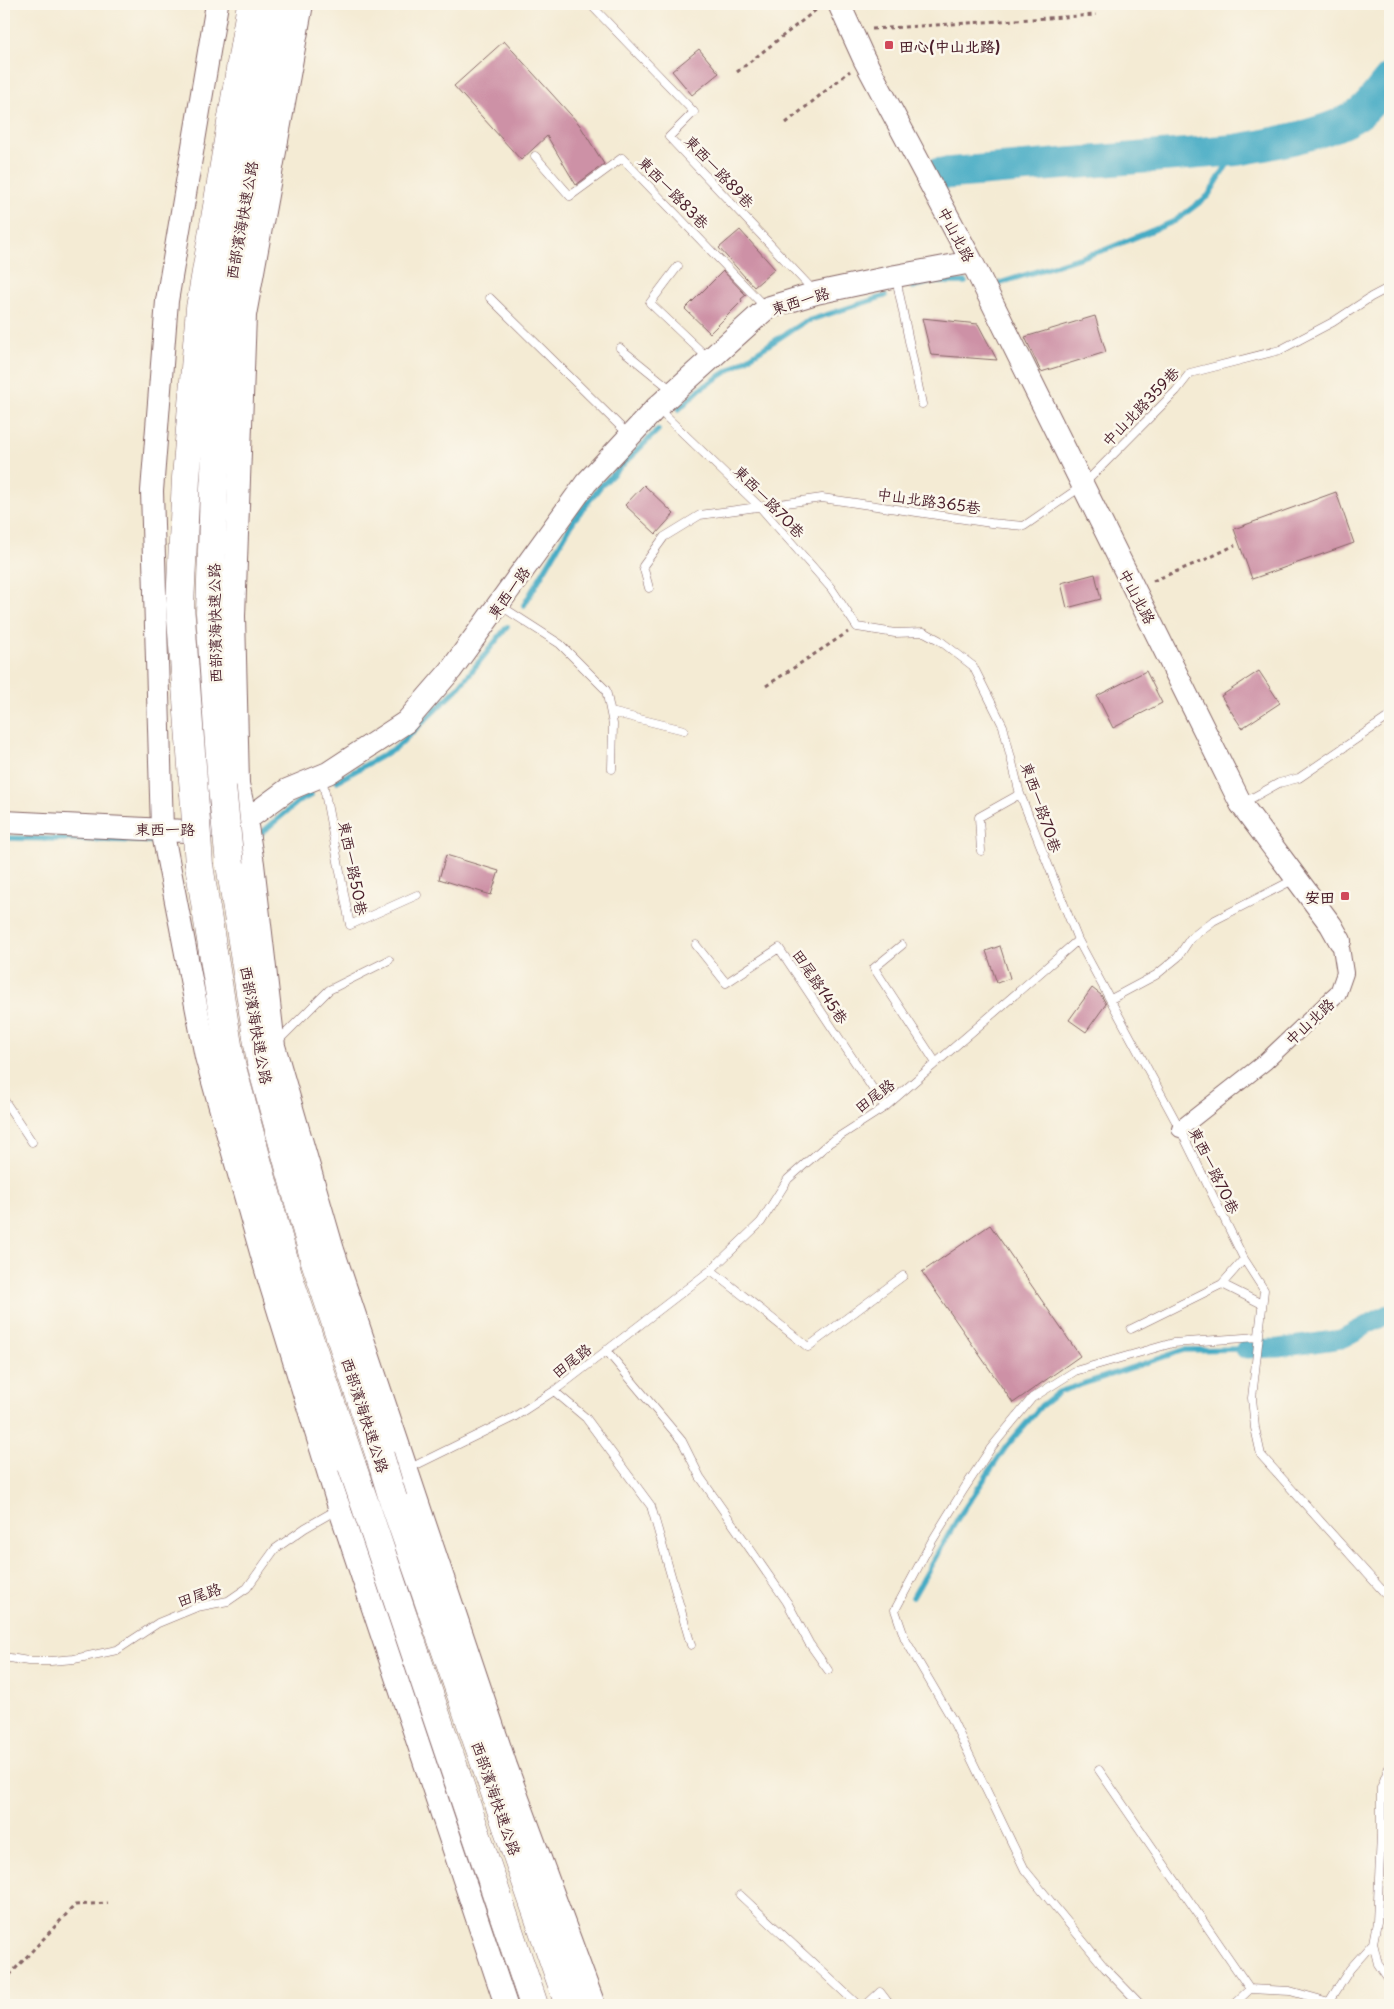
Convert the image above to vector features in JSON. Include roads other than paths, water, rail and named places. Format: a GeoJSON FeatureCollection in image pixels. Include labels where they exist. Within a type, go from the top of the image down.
{"type":"FeatureCollection","features":[{"type":"Feature","properties":{"kind":"highway","name":"西部濱海快速公路"},"geometry":{"type":"LineString","coordinates":[[251,4],[200,308],[186,478],[180,605],[199,865],[231,1064],[289,1278],[352,1466],[379,1495],[569,2005]]}},
{"type":"Feature","properties":{"kind":"highway","name":"西部濱海快速公路"},"geometry":{"type":"LineString","coordinates":[[279,4],[224,319],[214,488],[210,613],[222,787],[230,864],[261,1063],[315,1261],[380,1456],[379,1495],[534,2005]]}},
{"type":"Feature","properties":{"kind":"street"},"geometry":{"type":"LineString","coordinates":[[217,4],[167,301],[152,491],[162,829],[206,1057],[266,1270],[339,1507],[506,2005]]}},
{"type":"Feature","properties":{"kind":"street"},"geometry":{"type":"LineString","coordinates":[[302,4],[246,315],[234,616],[238,784],[246,820],[274,1046],[333,1250],[506,1766],[594,2005]]}},
{"type":"Feature","properties":{"kind":"street","name":"中山北路"},"geometry":{"type":"LineString","coordinates":[[839,4],[864,60],[972,262],[1241,804],[1331,925],[1340,941],[1344,973],[1338,993],[1265,1062],[1180,1129]]}},
{"type":"Feature","properties":{"kind":"street","name":"東西一路"},"geometry":{"type":"LineString","coordinates":[[4,822],[186,830],[246,820],[287,790],[328,773],[406,722],[451,670],[500,605],[586,483],[656,408],[767,308],[816,293],[972,262]]}},
{"type":"Feature","properties":{"kind":"lane","name":"東西一路89巷"},"geometry":{"type":"LineString","coordinates":[[590,4],[694,112],[669,137],[816,293]]}},
{"type":"Feature","properties":{"kind":"lane","name":"東西一路83巷"},"geometry":{"type":"LineString","coordinates":[[535,156],[570,196],[622,158],[767,308]]}},
{"type":"Feature","properties":{"kind":"lane"},"geometry":{"type":"LineString","coordinates":[[678,266],[650,303],[710,359]]}},
{"type":"Feature","properties":{"kind":"lane"},"geometry":{"type":"LineString","coordinates":[[896,276],[922,404]]}},
{"type":"Feature","properties":{"kind":"lane","name":"中山北路359巷"},"geometry":{"type":"LineString","coordinates":[[1082,486],[1176,391],[1190,373],[1280,350],[1333,322],[1390,287]]}},
{"type":"Feature","properties":{"kind":"lane"},"geometry":{"type":"LineString","coordinates":[[490,298],[629,435]]}},
{"type":"Feature","properties":{"kind":"lane"},"geometry":{"type":"LineString","coordinates":[[620,348],[674,392]]}},
{"type":"Feature","properties":{"kind":"lane","name":"東西一路70巷"},"geometry":{"type":"LineString","coordinates":[[656,408],[762,508],[831,588],[857,626],[895,633],[924,632],[939,640],[973,666],[1003,726],[1020,794],[1078,940],[1180,1129],[1244,1260],[1264,1290],[1252,1398],[1255,1428],[1261,1455],[1390,1599]]}},
{"type":"Feature","properties":{"kind":"lane","name":"中山北路365巷"},"geometry":{"type":"LineString","coordinates":[[650,588],[643,566],[664,537],[700,515],[762,508],[822,498],[991,523],[1024,526],[1082,486]]}},
{"type":"Feature","properties":{"kind":"lane"},"geometry":{"type":"LineString","coordinates":[[500,605],[560,644],[606,690],[613,724],[612,769]]}},
{"type":"Feature","properties":{"kind":"lane"},"geometry":{"type":"LineString","coordinates":[[611,712],[684,730]]}},
{"type":"Feature","properties":{"kind":"lane"},"geometry":{"type":"LineString","coordinates":[[1241,804],[1279,783],[1299,778],[1390,716]]}},
{"type":"Feature","properties":{"kind":"lane","name":"東西一路50巷"},"geometry":{"type":"LineString","coordinates":[[322,775],[350,924],[417,895]]}},
{"type":"Feature","properties":{"kind":"lane"},"geometry":{"type":"LineString","coordinates":[[981,851],[979,817],[1020,794]]}},
{"type":"Feature","properties":{"kind":"lane"},"geometry":{"type":"LineString","coordinates":[[1111,999],[1156,975],[1178,957],[1190,939],[1214,921],[1297,878]]}},
{"type":"Feature","properties":{"kind":"lane","name":"田尾路"},"geometry":{"type":"LineString","coordinates":[[4,1657],[28,1661],[51,1661],[74,1659],[117,1650],[158,1623],[197,1607],[228,1601],[247,1588],[275,1549],[339,1507],[379,1495],[408,1469],[514,1418],[554,1391],[711,1270],[761,1222],[788,1179],[829,1143],[885,1107],[1078,940]]}},
{"type":"Feature","properties":{"kind":"lane"},"geometry":{"type":"LineString","coordinates":[[902,944],[874,968],[936,1062]]}},
{"type":"Feature","properties":{"kind":"lane","name":"田尾路145巷"},"geometry":{"type":"LineString","coordinates":[[696,945],[726,983],[779,948],[885,1107]]}},
{"type":"Feature","properties":{"kind":"lane"},"geometry":{"type":"LineString","coordinates":[[274,1046],[328,990],[389,960]]}},
{"type":"Feature","properties":{"kind":"lane"},"geometry":{"type":"LineString","coordinates":[[4,1100],[32,1142]]}},
{"type":"Feature","properties":{"kind":"lane"},"geometry":{"type":"LineString","coordinates":[[1131,1329],[1222,1284],[1244,1260]]}},
{"type":"Feature","properties":{"kind":"lane"},"geometry":{"type":"LineString","coordinates":[[711,1270],[808,1347],[904,1276]]}},
{"type":"Feature","properties":{"kind":"lane"},"geometry":{"type":"LineString","coordinates":[[1222,1284],[1262,1304]]}},
{"type":"Feature","properties":{"kind":"lane"},"geometry":{"type":"LineString","coordinates":[[1141,2005],[1105,1968],[1024,1870],[952,1718],[905,1638],[896,1610],[932,1541],[964,1489],[991,1448],[1032,1398],[1075,1371],[1172,1343],[1258,1337]]}},
{"type":"Feature","properties":{"kind":"lane"},"geometry":{"type":"LineString","coordinates":[[606,1350],[682,1441],[700,1477],[787,1602],[809,1643],[828,1670]]}},
{"type":"Feature","properties":{"kind":"lane"},"geometry":{"type":"LineString","coordinates":[[554,1391],[586,1418],[651,1506],[691,1645]]}},
{"type":"Feature","properties":{"kind":"lane"},"geometry":{"type":"LineString","coordinates":[[1390,1765],[1381,1788],[1381,1835],[1377,1913],[1372,1943],[1378,1964],[1390,1981]]}},
{"type":"Feature","properties":{"kind":"lane"},"geometry":{"type":"LineString","coordinates":[[1100,1770],[1250,1989]]}},
{"type":"Feature","properties":{"kind":"lane"},"geometry":{"type":"LineString","coordinates":[[740,1894],[858,2005]]}},
{"type":"Feature","properties":{"kind":"lane"},"geometry":{"type":"LineString","coordinates":[[1233,2005],[1250,1989],[1290,1991],[1329,2002],[1350,1970],[1372,1943]]}},
{"type":"Feature","properties":{"kind":"lane"},"geometry":{"type":"LineString","coordinates":[[866,2005],[880,1992],[890,2005]]}},
{"type":"Feature","properties":{"kind":"waterway"},"geometry":{"type":"LineString","coordinates":[[938,174],[1236,150],[1284,141],[1336,126],[1351,119],[1373,100],[1390,79]]}},
{"type":"Feature","properties":{"kind":"waterway"},"geometry":{"type":"LineString","coordinates":[[1000,283],[1107,249],[1175,221],[1208,196],[1236,150]]}},
{"type":"Feature","properties":{"kind":"waterway"},"geometry":{"type":"LineString","coordinates":[[913,287],[930,282],[965,282]]}},
{"type":"Feature","properties":{"kind":"waterway"},"geometry":{"type":"LineString","coordinates":[[679,409],[700,389],[804,322],[885,296]]}},
{"type":"Feature","properties":{"kind":"waterway"},"geometry":{"type":"LineString","coordinates":[[524,605],[574,520],[600,487],[658,430]]}},
{"type":"Feature","properties":{"kind":"waterway"},"geometry":{"type":"LineString","coordinates":[[337,781],[396,748],[459,687],[507,627]]}},
{"type":"Feature","properties":{"kind":"waterway"},"geometry":{"type":"LineString","coordinates":[[259,835],[298,802],[311,795]]}},
{"type":"Feature","properties":{"kind":"waterway"},"geometry":{"type":"LineString","coordinates":[[4,838],[154,841]]}},
{"type":"Feature","properties":{"kind":"waterway"},"geometry":{"type":"LineString","coordinates":[[1245,1349],[1279,1348],[1341,1339],[1390,1313]]}},
{"type":"Feature","properties":{"kind":"waterway"},"geometry":{"type":"LineString","coordinates":[[913,1597],[958,1518],[1006,1447],[1041,1406],[1059,1392],[1184,1350],[1245,1349]]}},
{"type":"Feature","properties":{"kind":"place","name":"田心(中山北路)"},"geometry":{"type":"Point","coordinates":[889,45]}},
{"type":"Feature","properties":{"kind":"place","name":"安田"},"geometry":{"type":"Point","coordinates":[1345,896]}}]}
